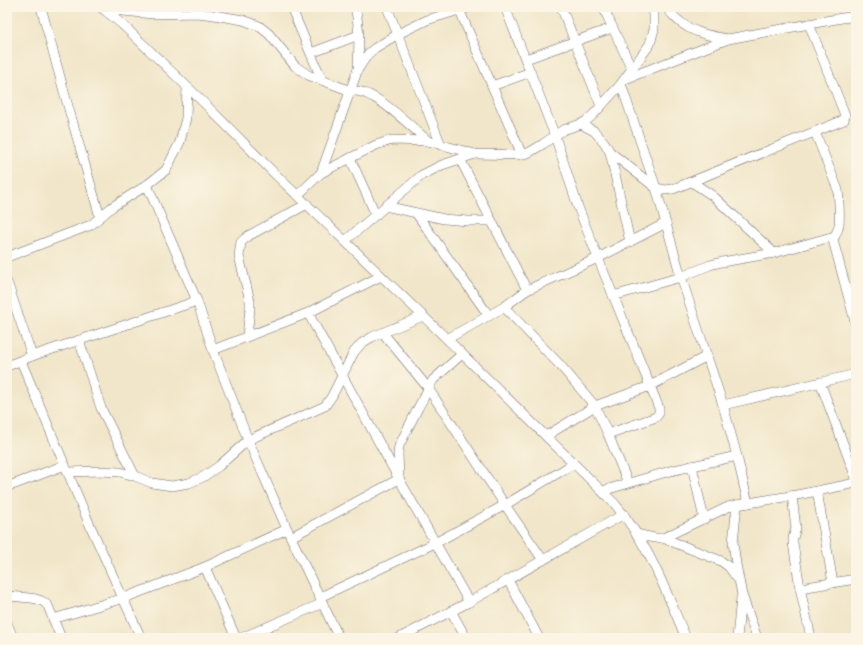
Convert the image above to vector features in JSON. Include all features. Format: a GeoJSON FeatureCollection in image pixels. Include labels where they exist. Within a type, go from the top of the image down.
{"type":"FeatureCollection","features":[{"type":"Feature","properties":{"kind":"street"},"geometry":{"type":"LineString","coordinates":[[40,7],[100,217]]}},
{"type":"Feature","properties":{"kind":"street"},"geometry":{"type":"LineString","coordinates":[[291,7],[322,80]]}},
{"type":"Feature","properties":{"kind":"street"},"geometry":{"type":"LineString","coordinates":[[321,172],[358,69],[359,35],[355,7]]}},
{"type":"Feature","properties":{"kind":"street"},"geometry":{"type":"LineString","coordinates":[[387,7],[441,145]]}},
{"type":"Feature","properties":{"kind":"street"},"geometry":{"type":"LineString","coordinates":[[358,69],[368,54],[398,34],[427,20],[458,8],[469,7]]}},
{"type":"Feature","properties":{"kind":"street"},"geometry":{"type":"LineString","coordinates":[[505,7],[555,136],[578,207],[659,408],[659,413],[656,417],[608,434]]}},
{"type":"Feature","properties":{"kind":"street"},"geometry":{"type":"LineString","coordinates":[[562,7],[601,106]]}},
{"type":"Feature","properties":{"kind":"street"},"geometry":{"type":"LineString","coordinates":[[602,7],[632,70]]}},
{"type":"Feature","properties":{"kind":"street"},"geometry":{"type":"LineString","coordinates":[[298,195],[321,172],[376,144],[392,140],[428,142],[475,154],[522,155],[530,152],[563,130],[581,124],[593,115],[623,82],[650,44],[654,29],[654,14],[652,7]]}},
{"type":"Feature","properties":{"kind":"street"},"geometry":{"type":"LineString","coordinates":[[666,7],[688,28],[700,33],[728,39]]}},
{"type":"Feature","properties":{"kind":"street"},"geometry":{"type":"LineString","coordinates":[[102,8],[153,14],[197,13],[243,20],[259,26],[269,34],[295,66],[308,75],[351,91],[361,91],[382,102],[428,142]]}},
{"type":"Feature","properties":{"kind":"street"},"geometry":{"type":"LineString","coordinates":[[102,8],[187,87],[447,339],[573,464],[602,490],[624,514],[645,548],[686,638]]}},
{"type":"Feature","properties":{"kind":"street"},"geometry":{"type":"LineString","coordinates":[[171,13],[184,8]]}},
{"type":"Feature","properties":{"kind":"street"},"geometry":{"type":"LineString","coordinates":[[458,8],[522,155]]}},
{"type":"Feature","properties":{"kind":"street"},"geometry":{"type":"LineString","coordinates":[[623,82],[728,39],[842,18],[856,18]]}},
{"type":"Feature","properties":{"kind":"street"},"geometry":{"type":"LineString","coordinates":[[610,152],[656,188],[665,190],[673,189],[844,120],[845,115],[809,24]]}},
{"type":"Feature","properties":{"kind":"street"},"geometry":{"type":"LineString","coordinates":[[526,59],[575,40],[612,28]]}},
{"type":"Feature","properties":{"kind":"street"},"geometry":{"type":"LineString","coordinates":[[311,53],[359,35]]}},
{"type":"Feature","properties":{"kind":"street"},"geometry":{"type":"LineString","coordinates":[[492,86],[530,72]]}},
{"type":"Feature","properties":{"kind":"street"},"geometry":{"type":"LineString","coordinates":[[623,82],[656,188],[681,277],[723,405],[748,503]]}},
{"type":"Feature","properties":{"kind":"street"},"geometry":{"type":"LineString","coordinates":[[7,257],[92,225],[112,207],[147,185],[166,170],[180,142],[186,118],[187,87]]}},
{"type":"Feature","properties":{"kind":"street"},"geometry":{"type":"LineString","coordinates":[[581,124],[594,131],[604,142],[610,152],[630,242]]}},
{"type":"Feature","properties":{"kind":"street"},"geometry":{"type":"LineString","coordinates":[[815,132],[838,190],[839,225],[838,231],[833,240],[856,325]]}},
{"type":"Feature","properties":{"kind":"street"},"geometry":{"type":"LineString","coordinates":[[345,241],[422,175],[442,165],[475,154]]}},
{"type":"Feature","properties":{"kind":"street"},"geometry":{"type":"LineString","coordinates":[[350,158],[376,215]]}},
{"type":"Feature","properties":{"kind":"street"},"geometry":{"type":"LineString","coordinates":[[460,159],[527,290]]}},
{"type":"Feature","properties":{"kind":"street"},"geometry":{"type":"LineString","coordinates":[[692,182],[717,200],[774,253]]}},
{"type":"Feature","properties":{"kind":"street"},"geometry":{"type":"LineString","coordinates":[[147,185],[197,300],[213,350],[248,440],[289,533],[339,638]]}},
{"type":"Feature","properties":{"kind":"street"},"geometry":{"type":"LineString","coordinates":[[248,336],[250,301],[240,256],[241,242],[248,236],[307,204]]}},
{"type":"Feature","properties":{"kind":"street"},"geometry":{"type":"LineString","coordinates":[[386,206],[444,219],[492,221]]}},
{"type":"Feature","properties":{"kind":"street"},"geometry":{"type":"LineString","coordinates":[[416,213],[489,316]]}},
{"type":"Feature","properties":{"kind":"street"},"geometry":{"type":"LineString","coordinates":[[447,339],[504,307],[527,290],[598,258],[666,223]]}},
{"type":"Feature","properties":{"kind":"street"},"geometry":{"type":"LineString","coordinates":[[613,296],[681,277],[710,265],[774,253],[835,236]]}},
{"type":"Feature","properties":{"kind":"street"},"geometry":{"type":"LineString","coordinates":[[213,350],[308,313],[381,276]]}},
{"type":"Feature","properties":{"kind":"street"},"geometry":{"type":"LineString","coordinates":[[7,282],[32,356]]}},
{"type":"Feature","properties":{"kind":"street"},"geometry":{"type":"LineString","coordinates":[[7,366],[78,340],[197,300]]}},
{"type":"Feature","properties":{"kind":"street"},"geometry":{"type":"LineString","coordinates":[[504,307],[560,365],[595,406],[628,483]]}},
{"type":"Feature","properties":{"kind":"street"},"geometry":{"type":"LineString","coordinates":[[308,313],[399,479],[469,602]]}},
{"type":"Feature","properties":{"kind":"street"},"geometry":{"type":"LineString","coordinates":[[7,487],[66,469],[120,472],[152,483],[172,486],[189,483],[204,477],[219,466],[248,440],[325,406],[332,396],[354,352],[362,343],[372,337],[423,316]]}},
{"type":"Feature","properties":{"kind":"street"},"geometry":{"type":"LineString","coordinates":[[383,333],[428,388],[542,560]]}},
{"type":"Feature","properties":{"kind":"street"},"geometry":{"type":"LineString","coordinates":[[78,340],[101,408],[134,476]]}},
{"type":"Feature","properties":{"kind":"street"},"geometry":{"type":"LineString","coordinates":[[399,479],[399,446],[428,388],[433,380],[462,354]]}},
{"type":"Feature","properties":{"kind":"street"},"geometry":{"type":"LineString","coordinates":[[546,436],[595,406],[650,386],[707,356]]}},
{"type":"Feature","properties":{"kind":"street"},"geometry":{"type":"LineString","coordinates":[[21,360],[89,523],[141,638]]}},
{"type":"Feature","properties":{"kind":"street"},"geometry":{"type":"LineString","coordinates":[[723,405],[856,374]]}},
{"type":"Feature","properties":{"kind":"street"},"geometry":{"type":"LineString","coordinates":[[820,382],[856,478]]}},
{"type":"Feature","properties":{"kind":"street"},"geometry":{"type":"LineString","coordinates":[[602,490],[692,466],[737,456]]}},
{"type":"Feature","properties":{"kind":"street"},"geometry":{"type":"LineString","coordinates":[[241,638],[435,543],[505,505],[573,464]]}},
{"type":"Feature","properties":{"kind":"street"},"geometry":{"type":"LineString","coordinates":[[692,466],[704,519]]}},
{"type":"Feature","properties":{"kind":"street"},"geometry":{"type":"LineString","coordinates":[[53,619],[124,598],[205,567],[289,533],[399,479]]}},
{"type":"Feature","properties":{"kind":"street"},"geometry":{"type":"LineString","coordinates":[[663,538],[737,504],[792,496],[856,484]]}},
{"type":"Feature","properties":{"kind":"street"},"geometry":{"type":"LineString","coordinates":[[817,491],[832,582]]}},
{"type":"Feature","properties":{"kind":"street"},"geometry":{"type":"LineString","coordinates":[[792,496],[796,528],[793,543],[810,638]]}},
{"type":"Feature","properties":{"kind":"street"},"geometry":{"type":"LineString","coordinates":[[737,504],[733,542],[736,564],[742,595],[757,638]]}},
{"type":"Feature","properties":{"kind":"street"},"geometry":{"type":"LineString","coordinates":[[399,638],[469,602],[624,514]]}},
{"type":"Feature","properties":{"kind":"street"},"geometry":{"type":"LineString","coordinates":[[636,534],[654,538],[663,538],[721,561],[739,580]]}},
{"type":"Feature","properties":{"kind":"street"},"geometry":{"type":"LineString","coordinates":[[205,567],[236,638]]}},
{"type":"Feature","properties":{"kind":"street"},"geometry":{"type":"LineString","coordinates":[[800,588],[856,579]]}},
{"type":"Feature","properties":{"kind":"street"},"geometry":{"type":"LineString","coordinates":[[508,580],[539,638]]}},
{"type":"Feature","properties":{"kind":"street"},"geometry":{"type":"LineString","coordinates":[[7,595],[45,602],[61,638]]}},
{"type":"Feature","properties":{"kind":"street"},"geometry":{"type":"LineString","coordinates":[[737,638],[742,595]]}},
{"type":"Feature","properties":{"kind":"street"},"geometry":{"type":"LineString","coordinates":[[451,611],[466,638]]}},
{"type":"Feature","properties":{"kind":"street"},"geometry":{"type":"LineString","coordinates":[[7,623],[13,638]]}}]}
